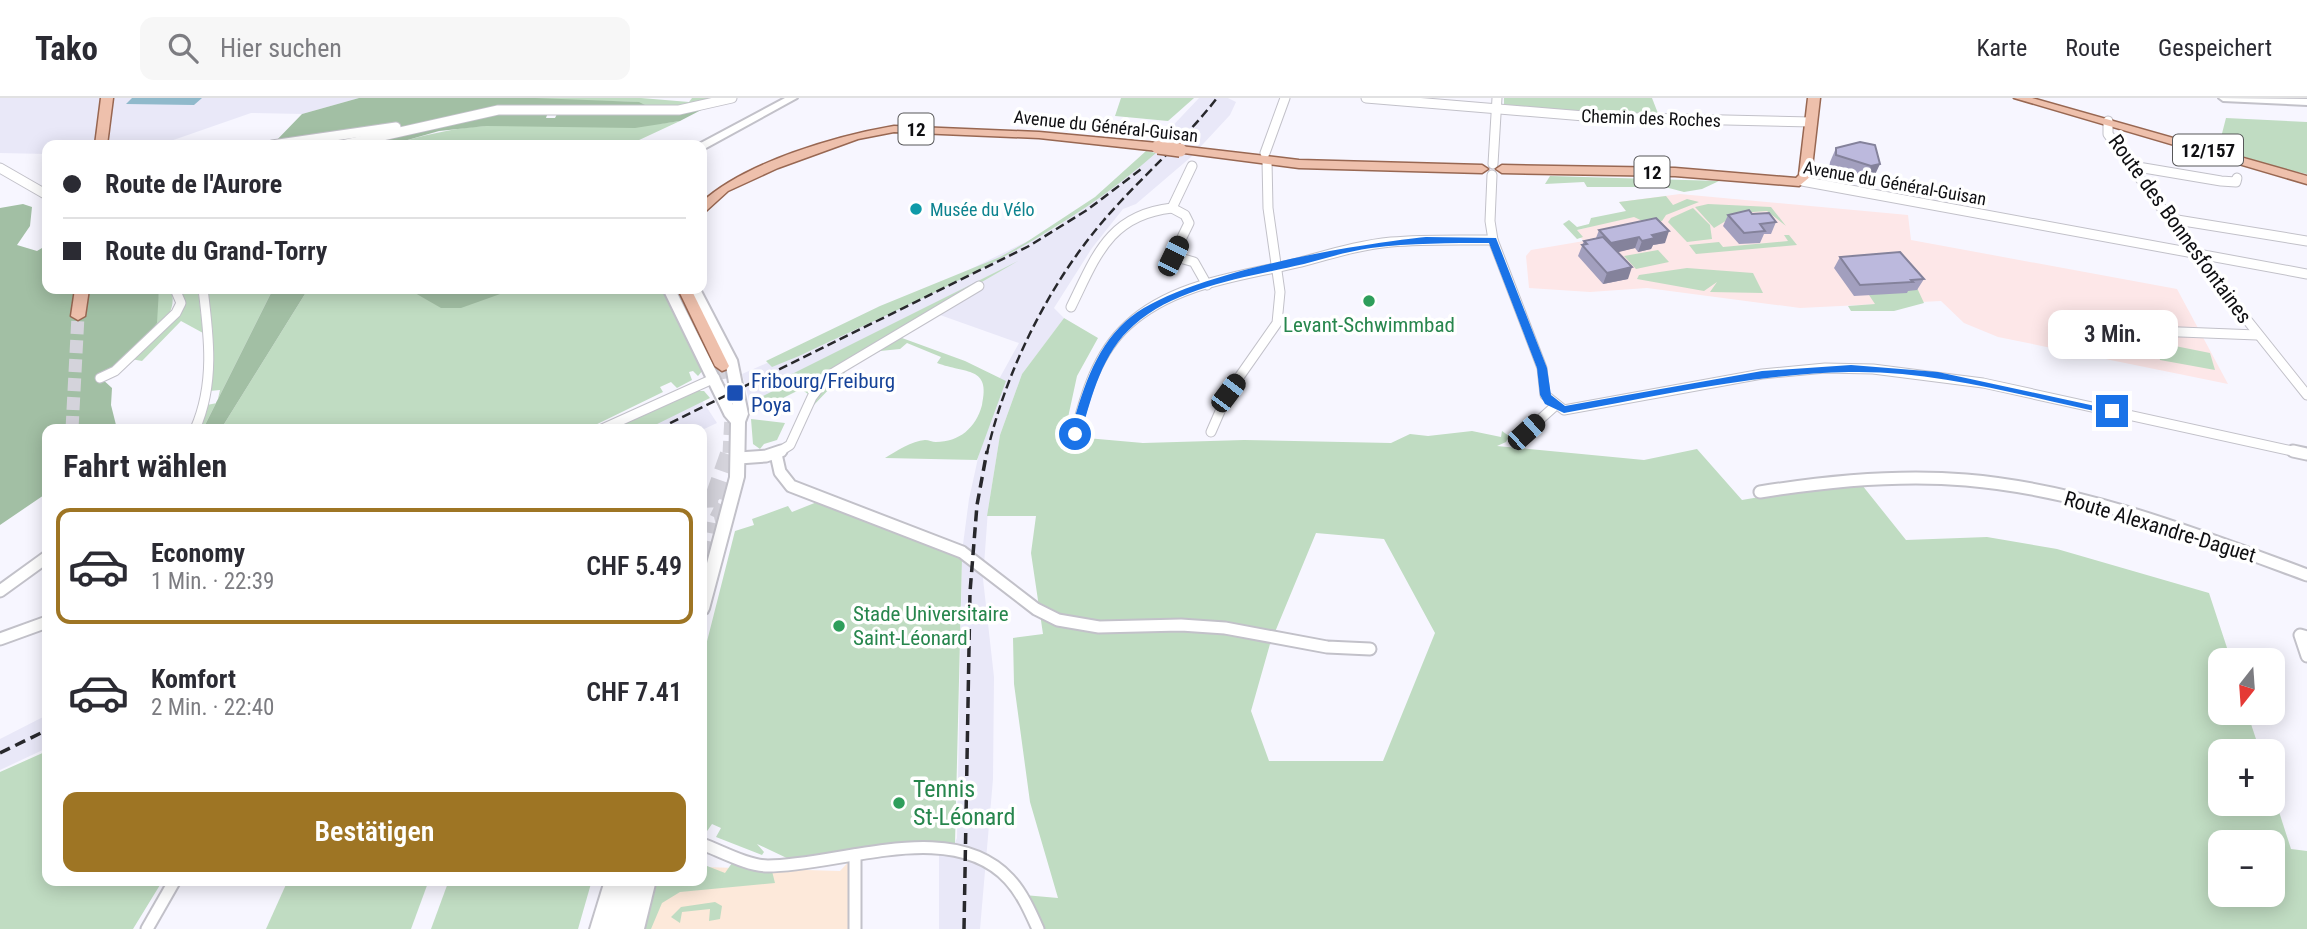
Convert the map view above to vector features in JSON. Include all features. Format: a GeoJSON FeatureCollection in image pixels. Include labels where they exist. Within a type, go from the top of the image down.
{"type":"FeatureCollection","features":[{"type":"Feature","properties":{"kind":"main road"},"geometry":{"type":"LineString","coordinates":[[102,140],[107,98]]}},
{"type":"Feature","properties":{"kind":"main road"},"geometry":{"type":"LineString","coordinates":[[707,143],[792,98]]}},
{"type":"Feature","properties":{"kind":"main road"},"geometry":{"type":"LineString","coordinates":[[1802,181],[1814,98]]}},
{"type":"Feature","properties":{"kind":"main road","name":"12/157"},"geometry":{"type":"LineString","coordinates":[[2020,98],[2307,180]]}},
{"type":"Feature","properties":{"kind":"main road","name":"12/157"},"geometry":{"type":"LineString","coordinates":[[2033,98],[2062,108]]}},
{"type":"Feature","properties":{"kind":"main road","name":"Avenue du Général-Guisan"},"geometry":{"type":"LineString","coordinates":[[707,203],[724,188],[774,165],[855,136],[894,129],[1039,135],[1386,169],[1675,172],[1784,182],[1802,181]]}},
{"type":"Feature","properties":{"kind":"main road"},"geometry":{"type":"LineString","coordinates":[[78,317],[81,294]]}},
{"type":"Feature","properties":{"kind":"main road"},"geometry":{"type":"LineString","coordinates":[[672,294],[718,372]]}},
{"type":"Feature","properties":{"kind":"main road"},"geometry":{"type":"LineString","coordinates":[[686,294],[718,372],[732,416],[738,422]]}},
{"type":"Feature","properties":{"kind":"main road"},"geometry":{"type":"LineString","coordinates":[[697,294],[731,360],[741,415],[738,422],[739,458],[707,589]]}},
{"type":"Feature","properties":{"kind":"main road"},"geometry":{"type":"LineString","coordinates":[[599,929],[612,886]]}},
{"type":"Feature","properties":{"kind":"main road"},"geometry":{"type":"LineString","coordinates":[[617,929],[628,886]]}},
{"type":"Feature","properties":{"kind":"main road"},"geometry":{"type":"LineString","coordinates":[[635,929],[646,886]]}},
{"type":"Feature","properties":{"kind":"street"},"geometry":{"type":"LineString","coordinates":[[306,140],[396,127],[482,109],[673,110],[707,106],[732,98]]}},
{"type":"Feature","properties":{"kind":"street"},"geometry":{"type":"LineString","coordinates":[[1211,432],[1228,393],[1268,341],[1277,323],[1280,292],[1275,268],[1266,157],[1285,98]]}},
{"type":"Feature","properties":{"kind":"street","name":"Chemin des Roches"},"geometry":{"type":"LineString","coordinates":[[1367,98],[1596,117],[1811,122]]}},
{"type":"Feature","properties":{"kind":"street"},"geometry":{"type":"LineString","coordinates":[[1497,98],[1490,221],[1493,240],[1542,368],[1545,395],[1555,406],[1572,410],[1773,373],[1872,369],[1983,383],[2307,454]]}},
{"type":"Feature","properties":{"kind":"street"},"geometry":{"type":"LineString","coordinates":[[2223,98],[2307,102]]}},
{"type":"Feature","properties":{"kind":"street"},"geometry":{"type":"LineString","coordinates":[[364,140],[498,110]]}},
{"type":"Feature","properties":{"kind":"street","name":"Route des Bonnesfontaines"},"geometry":{"type":"LineString","coordinates":[[2108,121],[2108,134],[2196,256],[2307,396]]}},
{"type":"Feature","properties":{"kind":"street"},"geometry":{"type":"LineString","coordinates":[[1172,208],[1192,166]]}},
{"type":"Feature","properties":{"kind":"street"},"geometry":{"type":"LineString","coordinates":[[2132,166],[2221,181],[2236,182],[2237,178]]}},
{"type":"Feature","properties":{"kind":"street"},"geometry":{"type":"LineString","coordinates":[[0,168],[42,192]]}},
{"type":"Feature","properties":{"kind":"street","name":"Avenue du Général-Guisan"},"geometry":{"type":"LineString","coordinates":[[1802,181],[2196,256],[2307,274]]}},
{"type":"Feature","properties":{"kind":"street"},"geometry":{"type":"LineString","coordinates":[[1071,307],[1096,260],[1098,250],[1107,238],[1139,212],[1172,208],[1185,215],[1189,223],[1173,256],[1194,262],[1207,285]]}},
{"type":"Feature","properties":{"kind":"street"},"geometry":{"type":"LineString","coordinates":[[2171,219],[2307,241]]}},
{"type":"Feature","properties":{"kind":"street"},"geometry":{"type":"LineString","coordinates":[[1075,434],[1089,385],[1114,340],[1130,323],[1162,301],[1207,285],[1389,242],[1493,240]]}},
{"type":"Feature","properties":{"kind":"street"},"geometry":{"type":"LineString","coordinates":[[739,458],[776,454],[790,445],[812,397],[828,376],[979,286]]}},
{"type":"Feature","properties":{"kind":"street"},"geometry":{"type":"LineString","coordinates":[[100,378],[115,371],[176,313],[181,303],[177,294]]}},
{"type":"Feature","properties":{"kind":"street"},"geometry":{"type":"LineString","coordinates":[[197,424],[205,397],[209,336],[204,294]]}},
{"type":"Feature","properties":{"kind":"street","name":"Route des Bonnesfontaines"},"geometry":{"type":"LineString","coordinates":[[2155,331],[2171,334],[2257,335]]}},
{"type":"Feature","properties":{"kind":"street"},"geometry":{"type":"LineString","coordinates":[[612,424],[718,372]]}},
{"type":"Feature","properties":{"kind":"street"},"geometry":{"type":"LineString","coordinates":[[1526,432],[1555,406]]}},
{"type":"Feature","properties":{"kind":"street"},"geometry":{"type":"LineString","coordinates":[[776,454],[780,472],[792,486],[962,552],[1036,609],[1058,620],[1099,627],[1225,628],[1327,647],[1370,649]]}},
{"type":"Feature","properties":{"kind":"street","name":"Route Alexandre-Daguet"},"geometry":{"type":"LineString","coordinates":[[1760,492],[1821,481],[1869,479],[1925,478],[1993,483],[2100,504],[2307,575]]}},
{"type":"Feature","properties":{"kind":"street"},"geometry":{"type":"LineString","coordinates":[[0,591],[42,561]]}},
{"type":"Feature","properties":{"kind":"street"},"geometry":{"type":"LineString","coordinates":[[0,639],[42,624]]}},
{"type":"Feature","properties":{"kind":"street"},"geometry":{"type":"LineString","coordinates":[[2307,637],[2300,635],[2307,656]]}},
{"type":"Feature","properties":{"kind":"street"},"geometry":{"type":"LineString","coordinates":[[707,846],[765,866],[939,848],[999,866],[1024,895],[1038,929]]}},
{"type":"Feature","properties":{"kind":"street"},"geometry":{"type":"LineString","coordinates":[[855,855],[855,929]]}},
{"type":"Feature","properties":{"kind":"street"},"geometry":{"type":"LineString","coordinates":[[147,929],[172,886]]}},
{"type":"Feature","properties":{"kind":"shaded area"},"geometry":{"type":"Polygon","coordinates":[[[0,98],[359,98],[302,114],[251,113],[173,140],[42,140],[42,154],[0,153],[0,98]]]}},
{"type":"Feature","properties":{"kind":"shaded area"},"geometry":{"type":"Polygon","coordinates":[[[1199,98],[1228,98],[1236,102],[1230,115],[1191,157],[1136,204],[1123,209],[1092,248],[1054,308],[1064,318],[1022,374],[1000,435],[988,510],[983,579],[994,677],[993,779],[980,929],[939,929],[939,848],[955,843],[957,838],[962,552],[969,499],[993,390],[1019,343],[940,315],[900,332],[753,414],[742,374],[883,312],[1058,226],[1128,173],[1199,98]]]}},
{"type":"Feature","properties":{"kind":"shaded area"},"geometry":{"type":"Polygon","coordinates":[[[1680,194],[1908,215],[1911,240],[2177,289],[2228,384],[1998,337],[1964,323],[1941,301],[1800,308],[1647,288],[1590,292],[1529,288],[1526,256],[1531,250],[1584,241],[1574,231],[1630,216],[1619,202],[1680,194]]]}},
{"type":"Feature","properties":{"kind":"shaded area"},"geometry":{"type":"Polygon","coordinates":[[[698,394],[717,423],[707,428],[707,424],[636,424],[698,394]]]}},
{"type":"Feature","properties":{"kind":"shaded area"},"geometry":{"type":"Polygon","coordinates":[[[42,718],[42,750],[0,770],[0,739],[42,718]]]}},
{"type":"Feature","properties":{"kind":"shaded area"},"geometry":{"type":"Polygon","coordinates":[[[855,855],[855,929],[640,929],[649,893],[657,886],[707,886],[707,867],[840,871],[855,855]]]}},
{"type":"Feature","properties":{"kind":"green space"},"geometry":{"type":"Polygon","coordinates":[[[359,98],[535,98],[639,102],[645,105],[548,112],[546,118],[555,118],[558,112],[657,115],[703,109],[680,121],[635,128],[486,126],[439,131],[408,140],[277,140],[302,114],[359,98]]]}},
{"type":"Feature","properties":{"kind":"green space"},"geometry":{"type":"Polygon","coordinates":[[[641,98],[689,102],[692,98],[725,98],[696,105],[645,107],[638,102],[533,100],[641,98]]]}},
{"type":"Feature","properties":{"kind":"green space"},"geometry":{"type":"Polygon","coordinates":[[[1121,98],[1194,98],[1168,121],[1115,116],[1121,98]]]}},
{"type":"Feature","properties":{"kind":"green space"},"geometry":{"type":"Polygon","coordinates":[[[1504,98],[1652,98],[1659,116],[1504,109],[1504,98]]]}},
{"type":"Feature","properties":{"kind":"green space"},"geometry":{"type":"Polygon","coordinates":[[[2226,118],[2307,122],[2307,174],[2293,171],[2307,176],[2194,142],[2218,149],[2226,118]]]}},
{"type":"Feature","properties":{"kind":"green space"},"geometry":{"type":"Polygon","coordinates":[[[680,121],[639,140],[410,140],[485,126],[656,124],[680,121]]]}},
{"type":"Feature","properties":{"kind":"green space"},"geometry":{"type":"Polygon","coordinates":[[[1146,151],[1156,153],[1116,186],[1074,215],[985,267],[799,356],[772,367],[766,361],[880,306],[1000,257],[1095,197],[1146,151]]]}},
{"type":"Feature","properties":{"kind":"green space"},"geometry":{"type":"Polygon","coordinates":[[[1550,176],[1719,181],[1702,189],[1684,192],[1665,187],[1587,187],[1584,182],[1545,184],[1550,176]]]}},
{"type":"Feature","properties":{"kind":"green space"},"geometry":{"type":"Polygon","coordinates":[[[1666,196],[1673,205],[1687,199],[1699,202],[1666,215],[1662,221],[1649,224],[1634,217],[1577,230],[1583,237],[1577,239],[1563,224],[1569,220],[1577,227],[1589,224],[1591,218],[1626,211],[1619,202],[1666,196]]]}},
{"type":"Feature","properties":{"kind":"green space"},"geometry":{"type":"Polygon","coordinates":[[[23,204],[32,207],[30,226],[17,245],[37,251],[42,248],[42,294],[159,294],[157,323],[134,350],[101,378],[112,388],[111,405],[116,424],[42,424],[42,496],[0,525],[0,208],[23,204]]]}},
{"type":"Feature","properties":{"kind":"green space"},"geometry":{"type":"Polygon","coordinates":[[[1708,204],[1771,207],[1786,226],[1767,211],[1739,213],[1714,228],[1695,207],[1708,204]]]}},
{"type":"Feature","properties":{"kind":"green space"},"geometry":{"type":"Polygon","coordinates":[[[1693,208],[1710,225],[1712,239],[1687,242],[1668,222],[1693,208]]]}},
{"type":"Feature","properties":{"kind":"green space"},"geometry":{"type":"Polygon","coordinates":[[[1784,235],[1789,235],[1797,245],[1696,254],[1689,245],[1719,242],[1723,247],[1788,241],[1784,235]]]}},
{"type":"Feature","properties":{"kind":"green space"},"geometry":{"type":"Polygon","coordinates":[[[1658,250],[1669,262],[1636,269],[1624,256],[1658,250]]]}},
{"type":"Feature","properties":{"kind":"green space"},"geometry":{"type":"Polygon","coordinates":[[[1018,261],[830,370],[808,394],[801,389],[767,406],[759,398],[781,387],[776,382],[1018,261]]]}},
{"type":"Feature","properties":{"kind":"green space"},"geometry":{"type":"Polygon","coordinates":[[[1907,266],[1924,303],[1894,311],[1851,311],[1848,306],[1875,304],[1869,295],[1907,266]]]}},
{"type":"Feature","properties":{"kind":"green space"},"geometry":{"type":"Polygon","coordinates":[[[1687,268],[1753,273],[1763,293],[1710,292],[1717,282],[1704,291],[1637,279],[1639,275],[1687,268]]]}},
{"type":"Feature","properties":{"kind":"green space"},"geometry":{"type":"Polygon","coordinates":[[[158,294],[172,294],[172,308],[163,323],[134,350],[158,294]]]}},
{"type":"Feature","properties":{"kind":"green space"},"geometry":{"type":"Polygon","coordinates":[[[179,294],[199,294],[203,333],[181,321],[142,361],[131,359],[179,313],[179,294]]]}},
{"type":"Feature","properties":{"kind":"green space"},"geometry":{"type":"Polygon","coordinates":[[[207,294],[270,294],[218,399],[220,390],[209,391],[213,333],[207,294]]]}},
{"type":"Feature","properties":{"kind":"green space"},"geometry":{"type":"Polygon","coordinates":[[[270,294],[305,294],[224,424],[206,424],[270,294]]]}},
{"type":"Feature","properties":{"kind":"green space"},"geometry":{"type":"Polygon","coordinates":[[[305,294],[665,294],[703,370],[698,376],[693,371],[689,372],[692,380],[677,388],[671,382],[660,387],[663,392],[597,424],[224,424],[305,294]]]}},
{"type":"Feature","properties":{"kind":"green space"},"geometry":{"type":"Polygon","coordinates":[[[417,294],[500,294],[461,308],[441,308],[417,294]]]}},
{"type":"Feature","properties":{"kind":"green space"},"geometry":{"type":"Polygon","coordinates":[[[1064,318],[1098,338],[1077,376],[1064,436],[1143,443],[1244,440],[1391,443],[1410,434],[1428,436],[1472,431],[1501,437],[1502,431],[1509,436],[1506,442],[1497,446],[1644,460],[1697,449],[1742,500],[1858,480],[1906,540],[1987,537],[2057,549],[2209,593],[2227,648],[2208,648],[2208,725],[2251,725],[2256,739],[2208,739],[2208,816],[2280,816],[2285,830],[2208,830],[2208,907],[2285,907],[2285,830],[2291,849],[2307,851],[2307,929],[1038,929],[1024,895],[1058,898],[1030,802],[1014,684],[1013,638],[1043,634],[1031,553],[1036,516],[987,516],[1000,435],[1022,374],[1064,318]],[[1316,533],[1270,644],[1251,711],[1269,761],[1383,761],[1435,633],[1384,539],[1316,533]]]}},
{"type":"Feature","properties":{"kind":"green space"},"geometry":{"type":"Polygon","coordinates":[[[902,338],[965,361],[1006,381],[977,460],[885,458],[915,442],[944,441],[959,436],[971,427],[982,405],[984,392],[979,377],[937,363],[941,357],[907,343],[900,349],[880,351],[851,366],[812,407],[817,395],[834,375],[893,339],[902,338]]]}},
{"type":"Feature","properties":{"kind":"green space"},"geometry":{"type":"Polygon","coordinates":[[[2155,342],[2210,353],[2215,370],[2160,360],[2155,342]]]}},
{"type":"Feature","properties":{"kind":"green space"},"geometry":{"type":"Polygon","coordinates":[[[691,391],[704,391],[710,398],[657,424],[624,424],[691,391]]]}},
{"type":"Feature","properties":{"kind":"green space"},"geometry":{"type":"Polygon","coordinates":[[[216,403],[206,424],[201,424],[207,405],[216,403]]]}},
{"type":"Feature","properties":{"kind":"green space"},"geometry":{"type":"Polygon","coordinates":[[[751,419],[785,423],[777,440],[764,444],[760,449],[753,444],[751,419]]]}},
{"type":"Feature","properties":{"kind":"green space","name":"Stade Universitaire Saint-Léonard"},"geometry":{"type":"Polygon","coordinates":[[[817,502],[916,537],[962,559],[955,843],[929,843],[791,860],[757,844],[764,852],[762,855],[716,837],[721,828],[712,824],[707,831],[707,641],[735,531],[754,525],[752,519],[788,506],[792,512],[817,502]]]}},
{"type":"Feature","properties":{"kind":"green space"},"geometry":{"type":"Polygon","coordinates":[[[42,753],[42,886],[159,886],[133,929],[0,929],[0,772],[42,753]]]}},
{"type":"Feature","properties":{"kind":"green space"},"geometry":{"type":"Polygon","coordinates":[[[732,863],[752,870],[772,871],[775,883],[680,892],[662,903],[651,929],[644,929],[655,886],[707,886],[707,866],[725,873],[732,863]]]}},
{"type":"Feature","properties":{"kind":"green space"},"geometry":{"type":"Polygon","coordinates":[[[285,886],[427,886],[411,929],[266,929],[285,886]]]}},
{"type":"Feature","properties":{"kind":"green space"},"geometry":{"type":"Polygon","coordinates":[[[447,886],[590,886],[578,929],[431,929],[447,886]]]}},
{"type":"Feature","properties":{"kind":"green space"},"geometry":{"type":"Polygon","coordinates":[[[715,902],[722,906],[720,919],[709,921],[710,909],[682,912],[680,923],[671,917],[681,907],[715,902]]]}},
{"type":"Feature","properties":{"kind":"water"},"geometry":{"type":"Polygon","coordinates":[[[132,98],[202,98],[194,105],[126,104],[132,98]]]}},
{"type":"Feature","properties":{"kind":"building"},"geometry":{"type":"Polygon","coordinates":[[[1860,142],[1875,145],[1880,164],[1871,166],[1836,155],[1836,148],[1860,142]]]}},
{"type":"Feature","properties":{"kind":"building"},"geometry":{"type":"Polygon","coordinates":[[[1749,210],[1752,214],[1769,213],[1776,222],[1760,224],[1765,231],[1744,233],[1728,215],[1749,210]]]}},
{"type":"Feature","properties":{"kind":"building"},"geometry":{"type":"Polygon","coordinates":[[[1656,218],[1669,231],[1652,235],[1655,238],[1642,241],[1639,237],[1611,243],[1599,230],[1656,218]]]}},
{"type":"Feature","properties":{"kind":"building"},"geometry":{"type":"Polygon","coordinates":[[[1603,237],[1632,267],[1607,273],[1582,245],[1587,244],[1584,241],[1603,237]]]}},
{"type":"Feature","properties":{"kind":"building"},"geometry":{"type":"Polygon","coordinates":[[[1900,252],[1924,279],[1860,285],[1840,257],[1900,252]]]}},
{"type":"Feature","properties":{"kind":"tunnel"},"geometry":{"type":"LineString","coordinates":[[72,424],[78,316]]}},
{"type":"Feature","properties":{"kind":"tunnel"},"geometry":{"type":"LineString","coordinates":[[722,366],[731,417],[729,453]]}},
{"type":"Feature","properties":{"kind":"tunnel"},"geometry":{"type":"LineString","coordinates":[[714,497],[730,451]]}},
{"type":"Feature","properties":{"kind":"tunnel"},"geometry":{"type":"LineString","coordinates":[[707,499],[718,498],[725,505],[718,519],[707,522]]}},
{"type":"Feature","properties":{"kind":"tunnel"},"geometry":{"type":"LineString","coordinates":[[707,532],[709,522]]}},
{"type":"Feature","properties":{"kind":"railway"},"geometry":{"type":"LineString","coordinates":[[987,453],[995,422],[1018,360],[1032,329],[1065,272],[1104,220],[1217,98]]}},
{"type":"Feature","properties":{"kind":"railway"},"geometry":{"type":"LineString","coordinates":[[668,424],[1029,246],[1087,210],[1144,167]]}},
{"type":"Feature","properties":{"kind":"railway"},"geometry":{"type":"LineString","coordinates":[[964,929],[970,592],[977,505],[987,451]]}},
{"type":"Feature","properties":{"kind":"railway"},"geometry":{"type":"LineString","coordinates":[[0,753],[42,732]]}},
{"type":"Feature","properties":{"kind":"place","name":"Musée du Vélo"},"geometry":{"type":"Point","coordinates":[916,209]}},
{"type":"Feature","properties":{"kind":"place","name":"Levant-Schwimmbad"},"geometry":{"type":"Point","coordinates":[1369,301]}},
{"type":"Feature","properties":{"kind":"place","name":"Fribourg/Freiburg Poya"},"geometry":{"type":"Point","coordinates":[735,393]}},
{"type":"Feature","properties":{"kind":"place","name":"Stade Universitaire Saint-Léonard"},"geometry":{"type":"Point","coordinates":[839,626]}},
{"type":"Feature","properties":{"kind":"place","name":"Tennis St-Léonard"},"geometry":{"type":"Point","coordinates":[899,803]}},
{"type":"Feature","properties":{"kind":"route"},"geometry":{"type":"LineString","coordinates":[[1075,434],[1089,385],[1102,357],[1130,323],[1162,301],[1230,278],[1389,242],[1426,240],[1493,240],[1542,368],[1545,395],[1555,406],[1564,410],[1762,374],[1851,368],[1938,375],[2112,411]]}}]}
